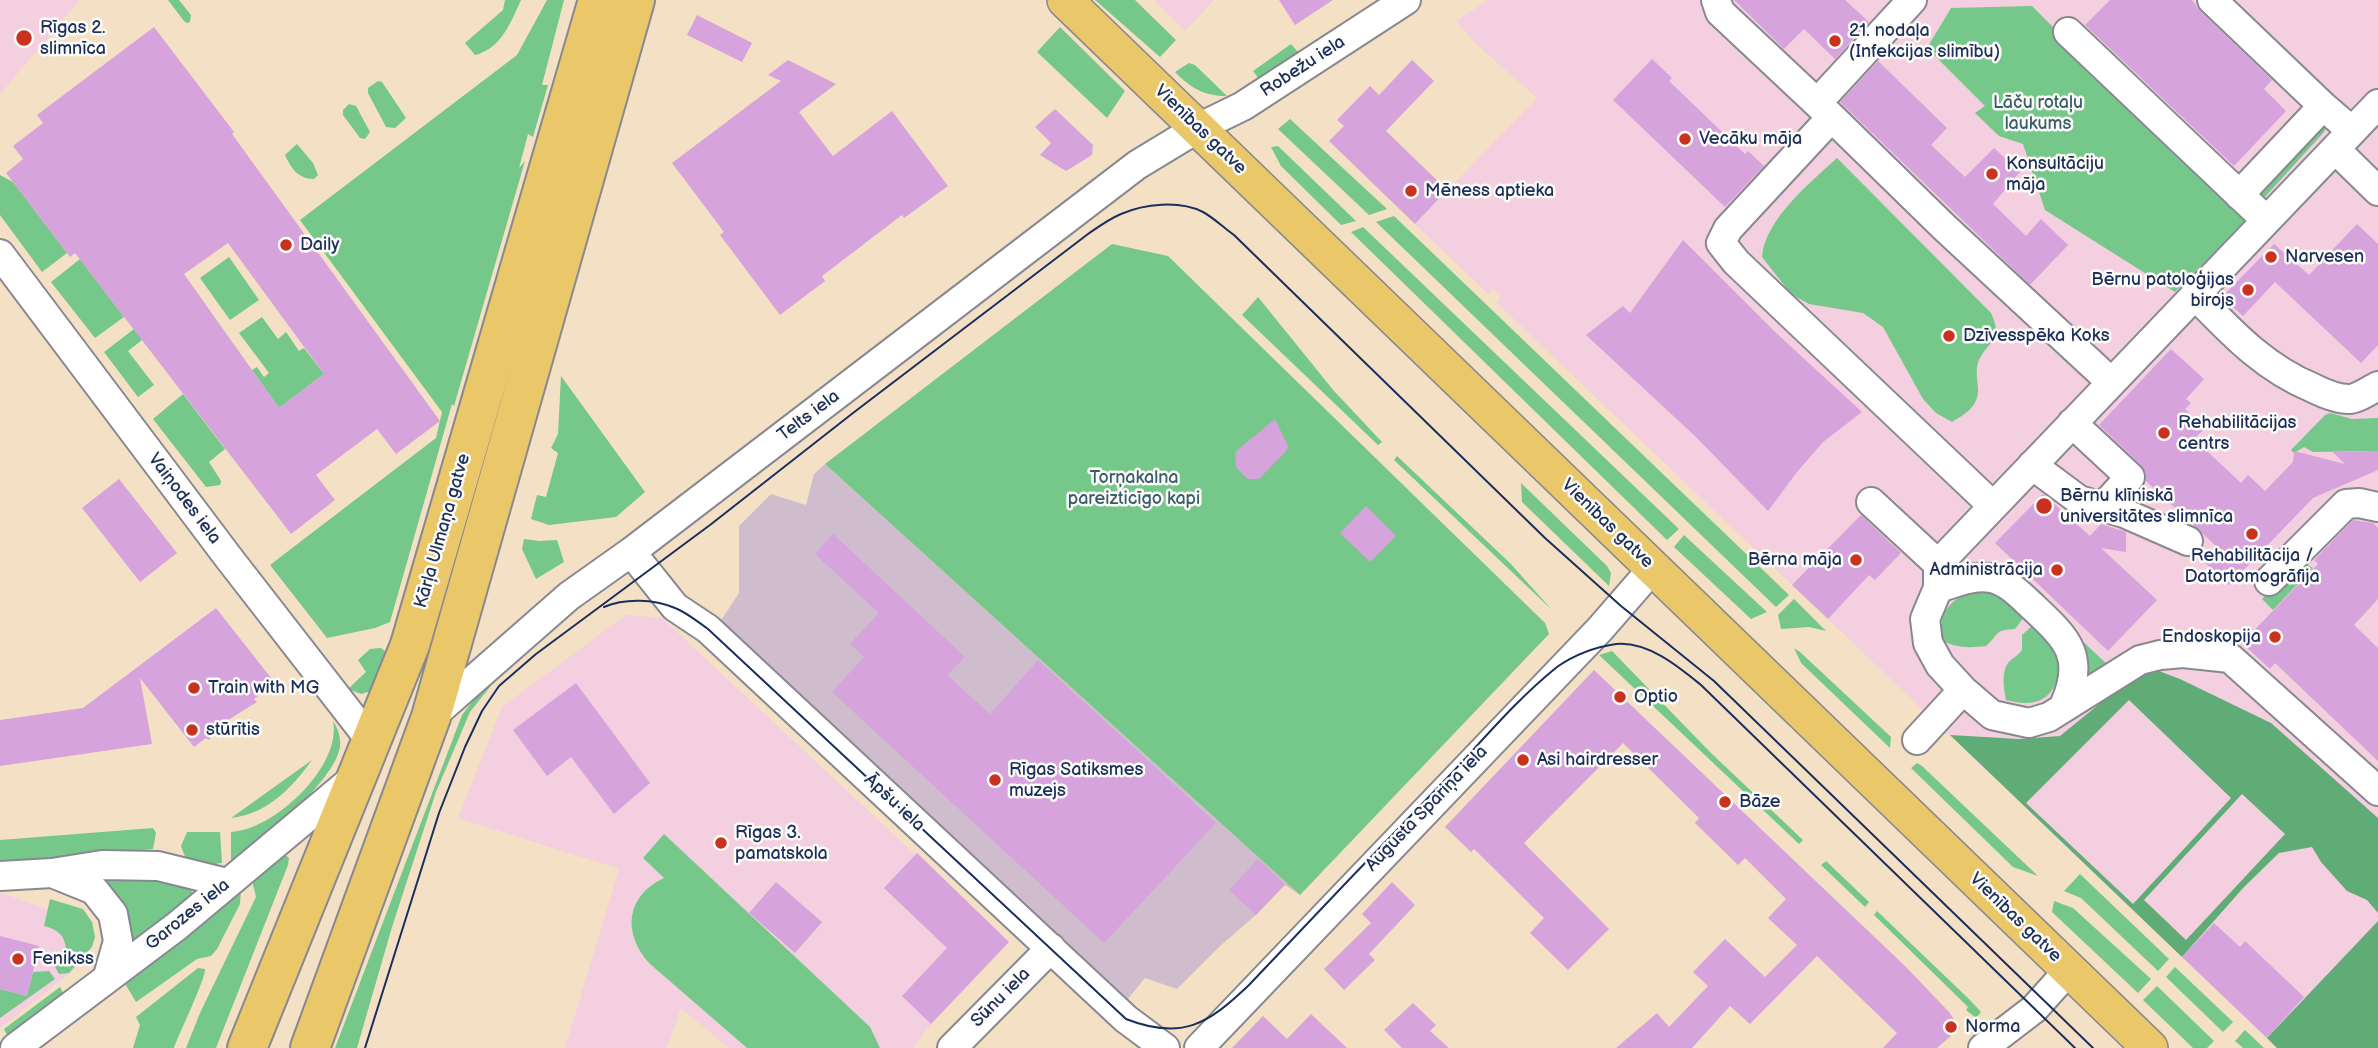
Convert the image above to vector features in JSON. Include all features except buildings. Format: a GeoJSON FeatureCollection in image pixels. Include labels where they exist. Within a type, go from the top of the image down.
{"type":"FeatureCollection","features":[{"type":"Feature","properties":{"kind":"highway","name":"Kārļa Ulmaņa gatve"},"geometry":{"type":"LineString","coordinates":[[247,1048],[410,645],[598,0]]}},
{"type":"Feature","properties":{"kind":"highway"},"geometry":{"type":"LineString","coordinates":[[310,1048],[402,801],[430,717],[635,0]]}},
{"type":"Feature","properties":{"kind":"main road","name":"Vienības gatve"},"geometry":{"type":"LineString","coordinates":[[1065,0],[2150,1048]]}},
{"type":"Feature","properties":{"kind":"street","name":"Robežu iela"},"geometry":{"type":"LineString","coordinates":[[1198,128],[1243,106],[1406,0]]}},
{"type":"Feature","properties":{"kind":"street"},"geometry":{"type":"LineString","coordinates":[[1716,0],[1720,12],[2111,382]]}},
{"type":"Feature","properties":{"kind":"street"},"geometry":{"type":"LineString","coordinates":[[1912,0],[1728,229],[1721,243],[1736,262],[1993,506]]}},
{"type":"Feature","properties":{"kind":"street"},"geometry":{"type":"LineString","coordinates":[[2213,0],[2323,106],[2378,191]]}},
{"type":"Feature","properties":{"kind":"street"},"geometry":{"type":"LineString","coordinates":[[2068,32],[2266,220]]}},
{"type":"Feature","properties":{"kind":"street"},"geometry":{"type":"LineString","coordinates":[[2378,104],[1993,506],[1938,576],[1925,619],[1928,643],[1940,665],[1992,715],[2013,721],[2029,723],[2049,717],[2140,660],[2183,653],[2230,658],[2378,791]]}},
{"type":"Feature","properties":{"kind":"street"},"geometry":{"type":"LineString","coordinates":[[2239,195],[2323,106]]}},
{"type":"Feature","properties":{"kind":"street","name":"Telts iela"},"geometry":{"type":"LineString","coordinates":[[430,717],[569,596],[631,552],[1137,165],[1198,128]]}},
{"type":"Feature","properties":{"kind":"street","name":"Vaiņodes iela"},"geometry":{"type":"LineString","coordinates":[[0,254],[228,557],[371,741]]}},
{"type":"Feature","properties":{"kind":"street"},"geometry":{"type":"LineString","coordinates":[[2195,295],[2255,355],[2276,371],[2300,383],[2326,394],[2351,400],[2378,386]]}},
{"type":"Feature","properties":{"kind":"street"},"geometry":{"type":"LineString","coordinates":[[2072,423],[2130,477],[2103,507]]}},
{"type":"Feature","properties":{"kind":"street"},"geometry":{"type":"LineString","coordinates":[[2032,465],[2079,500],[2124,513],[2188,541]]}},
{"type":"Feature","properties":{"kind":"street"},"geometry":{"type":"LineString","coordinates":[[1871,502],[1938,576],[1993,578],[2012,587],[2063,635],[2070,648],[2073,673],[2072,688],[2064,706]]}},
{"type":"Feature","properties":{"kind":"street"},"geometry":{"type":"LineString","coordinates":[[2269,581],[2346,504],[2359,503],[2378,507]]}},
{"type":"Feature","properties":{"kind":"street","name":"Āpšu iela"},"geometry":{"type":"LineString","coordinates":[[631,552],[675,607],[708,629],[1126,1019],[1165,1048]]}},
{"type":"Feature","properties":{"kind":"street","name":"Augusta Spariņa iela"},"geometry":{"type":"LineString","coordinates":[[1199,1048],[1600,629],[1653,568]]}},
{"type":"Feature","properties":{"kind":"street"},"geometry":{"type":"LineString","coordinates":[[1917,740],[1963,690]]}},
{"type":"Feature","properties":{"kind":"street","name":"Garozes iela"},"geometry":{"type":"LineString","coordinates":[[15,1048],[177,926],[356,776]]}},
{"type":"Feature","properties":{"kind":"street"},"geometry":{"type":"LineString","coordinates":[[0,876],[52,873],[103,865],[158,866],[227,883]]}},
{"type":"Feature","properties":{"kind":"street"},"geometry":{"type":"LineString","coordinates":[[52,873],[94,890],[113,914],[118,941],[108,976]]}},
{"type":"Feature","properties":{"kind":"street","name":"Sūnu iela"},"geometry":{"type":"LineString","coordinates":[[952,1048],[1051,948]]}},
{"type":"Feature","properties":{"kind":"street"},"geometry":{"type":"LineString","coordinates":[[1983,1048],[2034,1009],[2069,970]]}},
{"type":"Feature","properties":{"kind":"shaded area","name":"Rīgas 2. slimnīca"},"geometry":{"type":"Polygon","coordinates":[[[0,0],[80,0],[0,94],[0,0]]]}},
{"type":"Feature","properties":{"kind":"shaded area"},"geometry":{"type":"Polygon","coordinates":[[[1154,0],[1214,0],[1185,31],[1154,0]]]}},
{"type":"Feature","properties":{"kind":"shaded area","name":"Bērnu klīniskā universitātes slimnīca"},"geometry":{"type":"Polygon","coordinates":[[[1488,0],[2378,0],[2378,1048],[2277,1048],[1496,302],[1501,296],[1493,289],[1488,294],[1415,224],[1537,98],[1476,44],[1456,21],[1488,0]]]}},
{"type":"Feature","properties":{"kind":"shaded area"},"geometry":{"type":"Polygon","coordinates":[[[825,464],[1300,895],[1285,885],[1177,989],[1145,978],[1123,1005],[718,625],[739,593],[739,526],[771,494],[806,505],[814,474],[825,464]]]}},
{"type":"Feature","properties":{"kind":"shaded area","name":"Rīgas 3. pamatskola"},"geometry":{"type":"Polygon","coordinates":[[[626,615],[662,618],[1009,942],[931,1024],[913,1048],[729,1048],[681,1008],[667,1048],[565,1048],[619,869],[458,818],[502,707],[626,615]]]}},
{"type":"Feature","properties":{"kind":"shaded area"},"geometry":{"type":"Polygon","coordinates":[[[0,894],[52,911],[87,960],[0,1028],[0,894]]]}},
{"type":"Feature","properties":{"kind":"green space"},"geometry":{"type":"Polygon","coordinates":[[[168,0],[179,0],[191,15],[190,22],[184,21],[168,0]]]}},
{"type":"Feature","properties":{"kind":"green space"},"geometry":{"type":"Polygon","coordinates":[[[505,0],[521,0],[498,41],[484,52],[475,55],[465,43],[503,10],[505,0]]]}},
{"type":"Feature","properties":{"kind":"green space"},"geometry":{"type":"Polygon","coordinates":[[[547,0],[564,0],[542,85],[548,85],[533,137],[528,134],[519,168],[525,161],[390,622],[375,628],[327,638],[270,565],[436,438],[442,412],[300,220],[517,55],[547,0]]]}},
{"type":"Feature","properties":{"kind":"green space"},"geometry":{"type":"Polygon","coordinates":[[[1095,0],[1135,0],[1176,40],[1160,57],[1095,0]]]}},
{"type":"Feature","properties":{"kind":"green space","name":"Lāču rotaļu laukums"},"geometry":{"type":"Polygon","coordinates":[[[2032,6],[2246,221],[2175,292],[2045,210],[2023,144],[1999,136],[1975,113],[1985,106],[1927,48],[1951,8],[2032,6]]]}},
{"type":"Feature","properties":{"kind":"green space"},"geometry":{"type":"Polygon","coordinates":[[[1060,27],[1125,91],[1107,118],[1037,52],[1060,27]]]}},
{"type":"Feature","properties":{"kind":"green space"},"geometry":{"type":"Polygon","coordinates":[[[1291,44],[1299,53],[1259,79],[1253,71],[1291,44]]]}},
{"type":"Feature","properties":{"kind":"green space"},"geometry":{"type":"Polygon","coordinates":[[[1189,63],[1195,65],[1227,96],[1198,90],[1175,72],[1189,63]]]}},
{"type":"Feature","properties":{"kind":"green space"},"geometry":{"type":"Polygon","coordinates":[[[378,81],[382,82],[406,118],[395,128],[386,127],[368,93],[368,88],[378,81]]]}},
{"type":"Feature","properties":{"kind":"green space"},"geometry":{"type":"Polygon","coordinates":[[[349,104],[356,106],[370,132],[365,139],[360,138],[343,115],[343,110],[349,104]]]}},
{"type":"Feature","properties":{"kind":"green space"},"geometry":{"type":"Polygon","coordinates":[[[1290,119],[1387,209],[1369,215],[1278,129],[1290,119]]]}},
{"type":"Feature","properties":{"kind":"green space"},"geometry":{"type":"Polygon","coordinates":[[[2322,123],[2328,124],[2324,132],[2264,198],[2258,198],[2256,192],[2322,123]]]}},
{"type":"Feature","properties":{"kind":"green space"},"geometry":{"type":"Polygon","coordinates":[[[297,144],[313,163],[318,175],[314,179],[299,175],[287,160],[285,155],[297,144]]]}},
{"type":"Feature","properties":{"kind":"green space"},"geometry":{"type":"Polygon","coordinates":[[[1278,146],[1356,221],[1341,225],[1281,166],[1271,147],[1278,146]]]}},
{"type":"Feature","properties":{"kind":"green space"},"geometry":{"type":"Polygon","coordinates":[[[1837,158],[1991,313],[1996,331],[1977,367],[1976,401],[1952,422],[1936,413],[1923,399],[1883,327],[1863,313],[1809,304],[1791,294],[1762,257],[1771,229],[1780,215],[1837,158]]]}},
{"type":"Feature","properties":{"kind":"green space"},"geometry":{"type":"Polygon","coordinates":[[[0,175],[13,182],[67,253],[42,272],[0,215],[0,175]]]}},
{"type":"Feature","properties":{"kind":"green space"},"geometry":{"type":"Polygon","coordinates":[[[1394,216],[1789,595],[1776,607],[1376,222],[1394,216]]]}},
{"type":"Feature","properties":{"kind":"green space"},"geometry":{"type":"Polygon","coordinates":[[[1363,227],[1679,529],[1667,540],[1351,232],[1363,227]]]}},
{"type":"Feature","properties":{"kind":"green space","name":"Torņakalna pareizticīgo kapi"},"geometry":{"type":"Polygon","coordinates":[[[1112,244],[1168,256],[1545,623],[1549,634],[1300,895],[825,464],[1112,244]]]}},
{"type":"Feature","properties":{"kind":"green space"},"geometry":{"type":"Polygon","coordinates":[[[229,257],[259,300],[230,320],[200,278],[229,257]]]}},
{"type":"Feature","properties":{"kind":"green space"},"geometry":{"type":"Polygon","coordinates":[[[80,259],[124,317],[95,338],[51,282],[80,259]]]}},
{"type":"Feature","properties":{"kind":"green space"},"geometry":{"type":"Polygon","coordinates":[[[1258,297],[1334,391],[1382,442],[1378,445],[1242,315],[1258,297]]]}},
{"type":"Feature","properties":{"kind":"green space"},"geometry":{"type":"Polygon","coordinates":[[[262,317],[278,339],[286,332],[299,351],[304,348],[324,374],[279,408],[252,370],[257,367],[264,377],[269,373],[239,333],[262,317]]]}},
{"type":"Feature","properties":{"kind":"green space"},"geometry":{"type":"Polygon","coordinates":[[[134,329],[142,340],[128,351],[154,385],[138,397],[104,352],[134,329]]]}},
{"type":"Feature","properties":{"kind":"green space"},"geometry":{"type":"Polygon","coordinates":[[[561,376],[645,492],[616,517],[549,525],[531,519],[537,495],[546,497],[558,453],[551,448],[558,434],[561,376]]]}},
{"type":"Feature","properties":{"kind":"green space"},"geometry":{"type":"Polygon","coordinates":[[[183,394],[225,449],[209,462],[221,481],[220,485],[206,487],[153,419],[183,394]]]}},
{"type":"Feature","properties":{"kind":"green space"},"geometry":{"type":"Polygon","coordinates":[[[2330,413],[2352,419],[2378,418],[2378,451],[2313,452],[2304,447],[2294,453],[2291,450],[2330,413]]]}},
{"type":"Feature","properties":{"kind":"green space"},"geometry":{"type":"Polygon","coordinates":[[[1397,456],[1510,563],[1552,610],[1394,460],[1397,456]]]}},
{"type":"Feature","properties":{"kind":"green space"},"geometry":{"type":"Polygon","coordinates":[[[1521,483],[1607,566],[1611,573],[1609,586],[1522,502],[1521,483]]]}},
{"type":"Feature","properties":{"kind":"green space"},"geometry":{"type":"Polygon","coordinates":[[[1684,535],[1767,612],[1751,619],[1674,547],[1684,535]]]}},
{"type":"Feature","properties":{"kind":"green space"},"geometry":{"type":"Polygon","coordinates":[[[524,539],[557,540],[564,562],[536,579],[522,549],[524,539]]]}},
{"type":"Feature","properties":{"kind":"green space"},"geometry":{"type":"Polygon","coordinates":[[[2297,562],[2313,568],[2273,610],[2262,599],[2297,562]]]}},
{"type":"Feature","properties":{"kind":"green space"},"geometry":{"type":"Polygon","coordinates":[[[1973,590],[1998,592],[2025,616],[2015,629],[2000,632],[1986,646],[1964,647],[1943,641],[1941,623],[1947,609],[1958,598],[1973,590]]]}},
{"type":"Feature","properties":{"kind":"green space"},"geometry":{"type":"Polygon","coordinates":[[[1794,599],[1826,631],[1809,627],[1781,629],[1778,615],[1794,599]]]}},
{"type":"Feature","properties":{"kind":"green space"},"geometry":{"type":"Polygon","coordinates":[[[2033,625],[2043,632],[2061,659],[2056,682],[2046,697],[2038,701],[2019,703],[2006,700],[2004,672],[2010,661],[2022,650],[2022,635],[2033,625]]]}},
{"type":"Feature","properties":{"kind":"green space"},"geometry":{"type":"Polygon","coordinates":[[[2075,634],[2111,668],[2084,683],[2075,634]]]}},
{"type":"Feature","properties":{"kind":"green space"},"geometry":{"type":"Polygon","coordinates":[[[381,648],[391,656],[378,689],[361,694],[348,689],[366,672],[358,660],[370,649],[381,648]]]}},
{"type":"Feature","properties":{"kind":"green space"},"geometry":{"type":"Polygon","coordinates":[[[1794,648],[1891,737],[1890,748],[1801,663],[1794,648]]]}},
{"type":"Feature","properties":{"kind":"green space"},"geometry":{"type":"Polygon","coordinates":[[[1612,651],[1711,753],[1803,840],[1799,844],[1599,655],[1612,651]]]}},
{"type":"Feature","properties":{"kind":"green space"},"geometry":{"type":"Polygon","coordinates":[[[2146,666],[2180,679],[2271,723],[2378,818],[2378,913],[2367,900],[2347,891],[2321,862],[2312,847],[2279,853],[2244,887],[2182,957],[1950,735],[2019,739],[2060,736],[2146,666]],[[2129,700],[2026,803],[2133,904],[2231,798],[2129,700]],[[2242,794],[2144,900],[2186,940],[2285,834],[2242,794]]]}},
{"type":"Feature","properties":{"kind":"green space"},"geometry":{"type":"Polygon","coordinates":[[[505,668],[470,712],[436,792],[392,927],[357,1048],[335,1048],[462,715],[505,668]]]}},
{"type":"Feature","properties":{"kind":"green space"},"geometry":{"type":"Polygon","coordinates":[[[333,721],[339,733],[340,747],[325,777],[277,826],[231,861],[231,832],[252,827],[281,811],[296,799],[320,769],[329,753],[333,721]]]}},
{"type":"Feature","properties":{"kind":"green space"},"geometry":{"type":"Polygon","coordinates":[[[312,760],[278,798],[256,811],[231,818],[312,760]]]}},
{"type":"Feature","properties":{"kind":"green space"},"geometry":{"type":"Polygon","coordinates":[[[1917,763],[2038,876],[2013,867],[1911,768],[1917,763]]]}},
{"type":"Feature","properties":{"kind":"green space"},"geometry":{"type":"Polygon","coordinates":[[[153,828],[156,833],[153,849],[0,862],[0,840],[153,828]]]}},
{"type":"Feature","properties":{"kind":"green space"},"geometry":{"type":"Polygon","coordinates":[[[187,832],[220,832],[222,863],[201,866],[187,862],[181,846],[187,832]]]}},
{"type":"Feature","properties":{"kind":"green space"},"geometry":{"type":"Polygon","coordinates":[[[664,834],[870,1027],[880,1048],[747,1048],[649,963],[635,939],[632,916],[642,895],[664,878],[643,858],[664,834]]]}},
{"type":"Feature","properties":{"kind":"green space"},"geometry":{"type":"Polygon","coordinates":[[[284,854],[289,858],[288,865],[216,1048],[186,1048],[256,897],[252,880],[284,854]]]}},
{"type":"Feature","properties":{"kind":"green space"},"geometry":{"type":"Polygon","coordinates":[[[1826,861],[1869,902],[1865,907],[1821,865],[1826,861]]]}},
{"type":"Feature","properties":{"kind":"green space"},"geometry":{"type":"Polygon","coordinates":[[[2080,874],[2169,959],[2158,971],[2081,898],[2064,891],[2080,874]]]}},
{"type":"Feature","properties":{"kind":"green space"},"geometry":{"type":"Polygon","coordinates":[[[131,878],[176,884],[191,889],[193,896],[130,942],[104,881],[131,878]]]}},
{"type":"Feature","properties":{"kind":"green space"},"geometry":{"type":"Polygon","coordinates":[[[241,889],[240,904],[211,956],[197,959],[136,1002],[124,982],[241,889]]]}},
{"type":"Feature","properties":{"kind":"green space"},"geometry":{"type":"Polygon","coordinates":[[[50,899],[83,909],[92,922],[95,937],[92,947],[69,973],[59,974],[55,967],[60,961],[62,950],[66,949],[62,936],[44,926],[50,899]]]}},
{"type":"Feature","properties":{"kind":"green space"},"geometry":{"type":"Polygon","coordinates":[[[2054,901],[2073,908],[2151,979],[2138,993],[2052,912],[2054,901]]]}},
{"type":"Feature","properties":{"kind":"green space"},"geometry":{"type":"Polygon","coordinates":[[[1877,911],[1971,1001],[1981,1012],[1976,1018],[1874,915],[1877,911]]]}},
{"type":"Feature","properties":{"kind":"green space"},"geometry":{"type":"Polygon","coordinates":[[[2378,921],[2378,1048],[2277,1048],[2267,1038],[2378,921]]]}},
{"type":"Feature","properties":{"kind":"green space"},"geometry":{"type":"Polygon","coordinates":[[[2175,967],[2233,1022],[2223,1032],[2166,977],[2175,967]]]}},
{"type":"Feature","properties":{"kind":"green space"},"geometry":{"type":"Polygon","coordinates":[[[198,968],[205,969],[204,974],[174,1048],[133,1048],[140,1025],[136,1017],[198,968]]]}},
{"type":"Feature","properties":{"kind":"green space"},"geometry":{"type":"Polygon","coordinates":[[[49,971],[55,979],[0,1018],[0,989],[27,996],[33,972],[49,971]]]}},
{"type":"Feature","properties":{"kind":"green space"},"geometry":{"type":"Polygon","coordinates":[[[2157,986],[2214,1041],[2207,1048],[2193,1048],[2143,1000],[2157,986]]]}},
{"type":"Feature","properties":{"kind":"green space"},"geometry":{"type":"Polygon","coordinates":[[[60,987],[63,993],[7,1035],[4,1029],[60,987]]]}},
{"type":"Feature","properties":{"kind":"green space"},"geometry":{"type":"Polygon","coordinates":[[[2245,1030],[2264,1048],[2243,1048],[2235,1041],[2245,1030]]]}},
{"type":"Feature","properties":{"kind":"tram line"},"geometry":{"type":"LineString","coordinates":[[365,1048],[439,813],[482,711],[499,686],[536,654],[710,525],[1088,234],[1112,218],[1130,211],[1173,205],[1203,212],[1234,235],[1545,538],[1621,606],[1714,681],[2093,1048]]}},
{"type":"Feature","properties":{"kind":"tram line"},"geometry":{"type":"LineString","coordinates":[[604,607],[630,601],[658,603],[679,610],[708,629],[1126,1019],[1163,1028],[1193,1025],[1207,1019],[1234,999],[1514,706],[1557,667],[1578,655],[1601,647],[1616,644],[1640,647],[1662,657],[1701,685],[2075,1048]]}},
{"type":"Feature","properties":{"kind":"place","name":"Rīgas 2. slimnīca"},"geometry":{"type":"Point","coordinates":[24,38]}},
{"type":"Feature","properties":{"kind":"place","name":"21. nodaļa (Infekcijas slimību)"},"geometry":{"type":"Point","coordinates":[1835,41]}},
{"type":"Feature","properties":{"kind":"place","name":"Vecāku māja"},"geometry":{"type":"Point","coordinates":[1685,139]}},
{"type":"Feature","properties":{"kind":"place","name":"Konsultāciju māja"},"geometry":{"type":"Point","coordinates":[1992,174]}},
{"type":"Feature","properties":{"kind":"place","name":"Mēness aptieka"},"geometry":{"type":"Point","coordinates":[1411,191]}},
{"type":"Feature","properties":{"kind":"place","name":"Daily"},"geometry":{"type":"Point","coordinates":[286,245]}},
{"type":"Feature","properties":{"kind":"place","name":"Narvesen"},"geometry":{"type":"Point","coordinates":[2271,257]}},
{"type":"Feature","properties":{"kind":"place","name":"Bērnu patoloģijas birojs"},"geometry":{"type":"Point","coordinates":[2248,290]}},
{"type":"Feature","properties":{"kind":"place","name":"Dzīvesspēka Koks"},"geometry":{"type":"Point","coordinates":[1949,336]}},
{"type":"Feature","properties":{"kind":"place","name":"Rehabilitācijas centrs"},"geometry":{"type":"Point","coordinates":[2164,433]}},
{"type":"Feature","properties":{"kind":"place","name":"Bērnu klīniskā universitātes slimnīca"},"geometry":{"type":"Point","coordinates":[2044,506]}},
{"type":"Feature","properties":{"kind":"place","name":"Rehabilitācija / Datortomogrāfija"},"geometry":{"type":"Point","coordinates":[2252,534]}},
{"type":"Feature","properties":{"kind":"place","name":"Bērna māja"},"geometry":{"type":"Point","coordinates":[1856,560]}},
{"type":"Feature","properties":{"kind":"place","name":"Administrācija"},"geometry":{"type":"Point","coordinates":[2057,570]}},
{"type":"Feature","properties":{"kind":"place","name":"Endoskopija"},"geometry":{"type":"Point","coordinates":[2275,637]}},
{"type":"Feature","properties":{"kind":"place","name":"Train with MG"},"geometry":{"type":"Point","coordinates":[194,688]}},
{"type":"Feature","properties":{"kind":"place","name":"Optio"},"geometry":{"type":"Point","coordinates":[1620,697]}},
{"type":"Feature","properties":{"kind":"place","name":"stūrītis"},"geometry":{"type":"Point","coordinates":[192,730]}},
{"type":"Feature","properties":{"kind":"place","name":"Asi hairdresser"},"geometry":{"type":"Point","coordinates":[1523,760]}},
{"type":"Feature","properties":{"kind":"place","name":"Rīgas Satiksmes muzejs"},"geometry":{"type":"Point","coordinates":[995,780]}},
{"type":"Feature","properties":{"kind":"place","name":"Bāze"},"geometry":{"type":"Point","coordinates":[1725,802]}},
{"type":"Feature","properties":{"kind":"place","name":"Rīgas 3. pamatskola"},"geometry":{"type":"Point","coordinates":[721,843]}},
{"type":"Feature","properties":{"kind":"place","name":"Fenikss"},"geometry":{"type":"Point","coordinates":[18,959]}},
{"type":"Feature","properties":{"kind":"place","name":"Norma"},"geometry":{"type":"Point","coordinates":[1951,1027]}}]}
